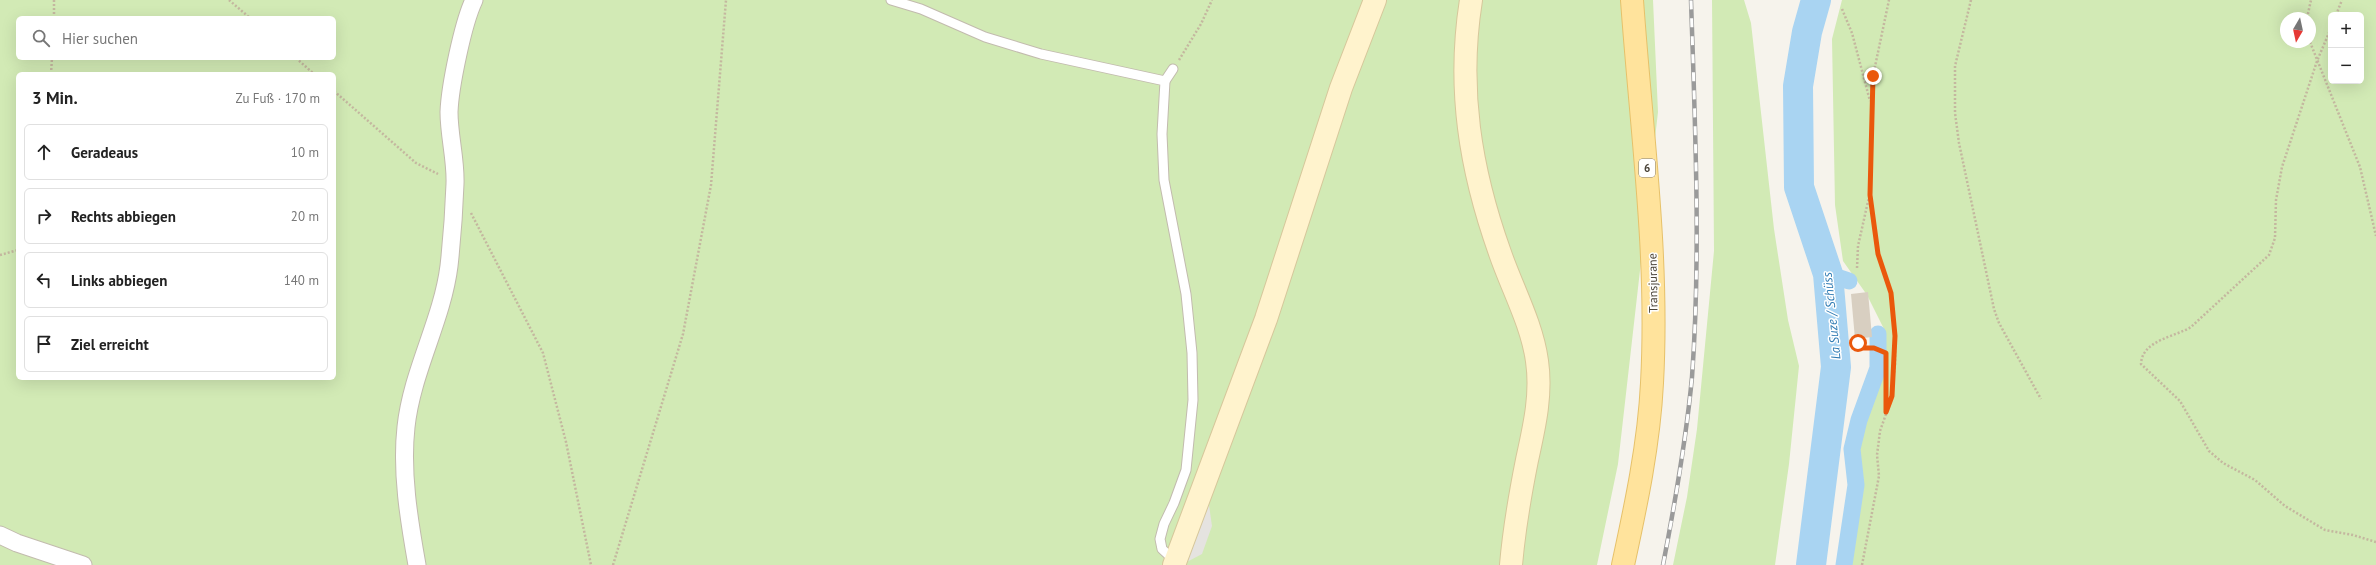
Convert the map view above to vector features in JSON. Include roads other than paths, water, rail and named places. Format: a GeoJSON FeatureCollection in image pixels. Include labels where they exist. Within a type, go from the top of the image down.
{"type":"FeatureCollection","features":[{"type":"Feature","properties":{"kind":"main road","name":"Transjurane"},"geometry":{"type":"LineString","coordinates":[[1623,565],[1638,490],[1647,432],[1654,336],[1652,230],[1632,0]]}},
{"type":"Feature","properties":{"kind":"street"},"geometry":{"type":"LineString","coordinates":[[417,565],[407,494],[405,464],[406,426],[447,274],[455,183],[449,111],[457,60],[474,0]]}},
{"type":"Feature","properties":{"kind":"street"},"geometry":{"type":"LineString","coordinates":[[1175,563],[1266,319],[1341,88],[1375,0]]}},
{"type":"Feature","properties":{"kind":"street"},"geometry":{"type":"LineString","coordinates":[[1471,0],[1466,29],[1466,94],[1474,171],[1484,209],[1529,331],[1537,360],[1539,382],[1538,404],[1517,514],[1510,565]]}},
{"type":"Feature","properties":{"kind":"street"},"geometry":{"type":"LineString","coordinates":[[0,535],[17,543],[83,565]]}},
{"type":"Feature","properties":{"kind":"lane"},"geometry":{"type":"LineString","coordinates":[[891,0],[921,9],[985,37],[1041,54],[1165,81]]}},
{"type":"Feature","properties":{"kind":"lane"},"geometry":{"type":"LineString","coordinates":[[1173,69],[1165,81],[1162,134],[1164,180],[1186,294],[1192,353],[1193,400],[1186,470],[1174,503],[1164,524],[1160,539],[1162,549],[1175,563]]}},
{"type":"Feature","properties":{"kind":"waterway","name":"La Suze / Schüss"},"geometry":{"type":"LineString","coordinates":[[1811,565],[1836,367],[1828,274],[1799,187],[1798,86],[1807,32],[1816,0]]}},
{"type":"Feature","properties":{"kind":"waterway"},"geometry":{"type":"LineString","coordinates":[[1828,274],[1849,281]]}},
{"type":"Feature","properties":{"kind":"waterway"},"geometry":{"type":"LineString","coordinates":[[1844,565],[1856,485],[1852,449],[1859,420],[1878,368],[1878,334]]}},
{"type":"Feature","properties":{"kind":"railway"},"geometry":{"type":"LineString","coordinates":[[1663,565],[1687,425],[1695,331],[1697,236],[1691,0]]}}]}
